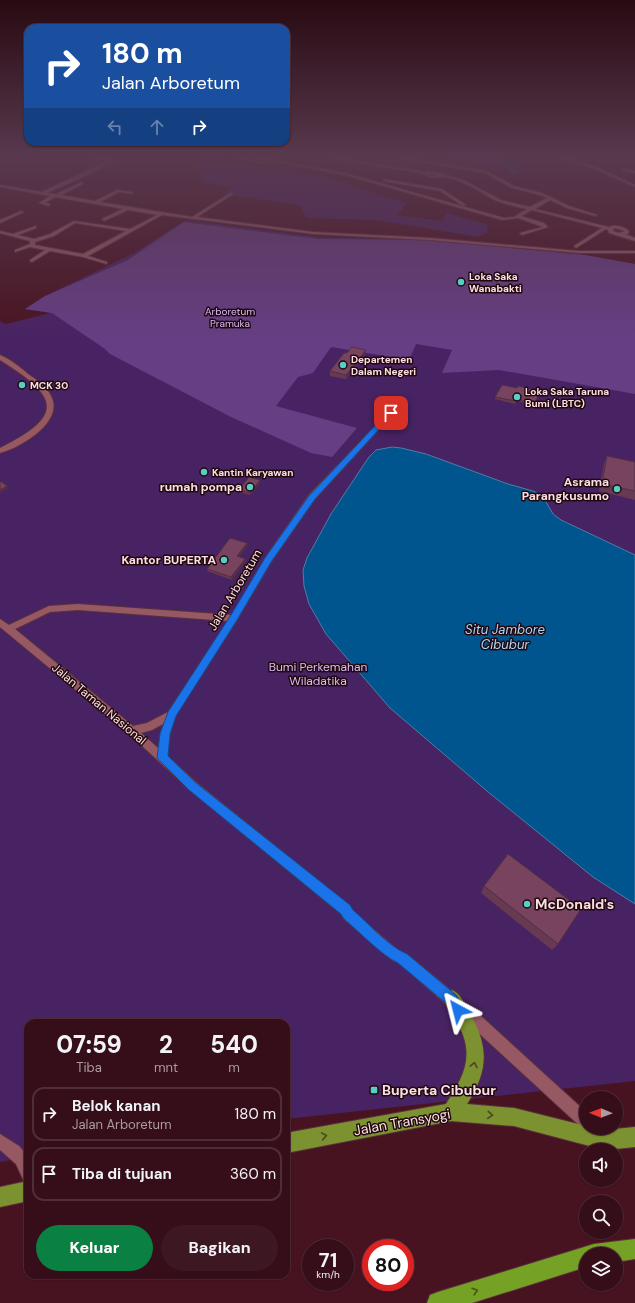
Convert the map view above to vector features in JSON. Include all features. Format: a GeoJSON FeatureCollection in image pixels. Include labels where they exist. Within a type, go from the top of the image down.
{"type":"FeatureCollection","features":[{"type":"Feature","properties":{"kind":"highway"},"geometry":{"type":"LineString","coordinates":[[451,1112],[470,1083],[476,1054],[472,1032],[452,999]]}},
{"type":"Feature","properties":{"kind":"highway","name":"Jalan Transyogi"},"geometry":{"type":"LineString","coordinates":[[290,1142],[451,1112],[514,1117],[579,1130]]}},
{"type":"Feature","properties":{"kind":"highway","name":"Jalan Transyogi"},"geometry":{"type":"LineString","coordinates":[[611,1135],[635,1137]]}},
{"type":"Feature","properties":{"kind":"highway"},"geometry":{"type":"LineString","coordinates":[[0,1197],[24,1192]]}},
{"type":"Feature","properties":{"kind":"highway"},"geometry":{"type":"LineString","coordinates":[[623,1250],[635,1249]]}},
{"type":"Feature","properties":{"kind":"highway"},"geometry":{"type":"LineString","coordinates":[[438,1303],[579,1259]]}},
{"type":"Feature","properties":{"kind":"street"},"geometry":{"type":"LineString","coordinates":[[84,256],[153,219]]}},
{"type":"Feature","properties":{"kind":"street"},"geometry":{"type":"LineString","coordinates":[[200,219],[322,234],[430,239],[579,252],[635,252]]}},
{"type":"Feature","properties":{"kind":"street"},"geometry":{"type":"LineString","coordinates":[[522,234],[546,227],[542,224],[524,219]]}},
{"type":"Feature","properties":{"kind":"street"},"geometry":{"type":"LineString","coordinates":[[570,219],[607,228],[618,228],[630,233]]}},
{"type":"Feature","properties":{"kind":"street"},"geometry":{"type":"LineString","coordinates":[[17,251],[32,242],[52,235],[74,222],[132,231]]}},
{"type":"Feature","properties":{"kind":"street"},"geometry":{"type":"LineString","coordinates":[[15,235],[34,227]]}},
{"type":"Feature","properties":{"kind":"street"},"geometry":{"type":"LineString","coordinates":[[607,228],[611,232],[635,240]]}},
{"type":"Feature","properties":{"kind":"street"},"geometry":{"type":"LineString","coordinates":[[576,247],[607,228]]}},
{"type":"Feature","properties":{"kind":"street"},"geometry":{"type":"LineString","coordinates":[[0,232],[15,235],[50,249],[84,256],[105,263]]}},
{"type":"Feature","properties":{"kind":"street"},"geometry":{"type":"LineString","coordinates":[[619,234],[630,233]]}},
{"type":"Feature","properties":{"kind":"street"},"geometry":{"type":"LineString","coordinates":[[32,260],[50,249]]}},
{"type":"Feature","properties":{"kind":"street"},"geometry":{"type":"LineString","coordinates":[[0,357],[19,369],[38,386],[47,396],[50,407],[49,417],[37,431],[0,451]]}},
{"type":"Feature","properties":{"kind":"street","name":"Jalan Arboretum"},"geometry":{"type":"LineString","coordinates":[[162,758],[165,734],[171,715],[234,618],[268,560],[312,497],[391,413]]}},
{"type":"Feature","properties":{"kind":"street"},"geometry":{"type":"LineString","coordinates":[[4,626],[49,609],[78,607],[234,618]]}},
{"type":"Feature","properties":{"kind":"street","name":"Jalan Taman Nasional"},"geometry":{"type":"LineString","coordinates":[[4,626],[131,730],[192,786],[346,910],[348,915],[396,956],[403,958],[452,999],[579,1116]]}},
{"type":"Feature","properties":{"kind":"street","name":"Jalan Arboretum"},"geometry":{"type":"LineString","coordinates":[[131,730],[149,727],[171,715]]}},
{"type":"Feature","properties":{"kind":"street"},"geometry":{"type":"LineString","coordinates":[[0,1141],[24,1162]]}},
{"type":"Feature","properties":{"kind":"green space"},"geometry":{"type":"Polygon","coordinates":[[[335,219],[426,219],[443,221],[444,219],[468,219],[487,224],[488,232],[478,237],[377,220],[335,219]]]}},
{"type":"Feature","properties":{"kind":"green space","name":"Bumi Perkemahan Wiladatika"},"geometry":{"type":"Polygon","coordinates":[[[186,220],[318,237],[428,240],[585,255],[635,264],[635,1081],[290,1119],[290,1019],[24,1019],[24,1158],[0,1162],[0,321],[6,324],[50,313],[25,309],[45,296],[134,253],[186,220]]]}},
{"type":"Feature","properties":{"kind":"green space","name":"Arboretum Pramuka"},"geometry":{"type":"Polygon","coordinates":[[[184,222],[318,239],[428,240],[585,255],[635,264],[635,394],[499,370],[442,373],[452,350],[416,344],[409,360],[331,347],[313,373],[298,377],[276,406],[357,428],[332,457],[311,453],[231,417],[110,354],[52,313],[25,309],[45,296],[128,260],[184,222]]]}},
{"type":"Feature","properties":{"kind":"water","name":"Situ Jambore Cibubur"},"geometry":{"type":"Polygon","coordinates":[[[392,447],[426,454],[542,495],[553,514],[561,520],[635,555],[635,904],[593,877],[487,791],[390,708],[326,634],[309,604],[304,586],[303,570],[307,558],[331,514],[369,457],[376,450],[392,447]]]}},
{"type":"Feature","properties":{"kind":"building"},"geometry":{"type":"Polygon","coordinates":[[[352,347],[366,350],[346,375],[330,371],[344,353],[347,353],[352,347]]]}},
{"type":"Feature","properties":{"kind":"building","name":"Loka Saka Taruna Bumi (LBTC)"},"geometry":{"type":"Polygon","coordinates":[[[502,385],[517,388],[518,386],[540,391],[535,403],[517,399],[516,401],[495,397],[502,385]]]}},
{"type":"Feature","properties":{"kind":"building"},"geometry":{"type":"Polygon","coordinates":[[[607,456],[635,462],[635,491],[602,484],[607,456]]]}},
{"type":"Feature","properties":{"kind":"building","name":"rumah pompa"},"geometry":{"type":"Polygon","coordinates":[[[249,477],[260,480],[250,493],[239,490],[249,477]]]}},
{"type":"Feature","properties":{"kind":"building"},"geometry":{"type":"Polygon","coordinates":[[[0,481],[7,486],[0,490],[0,481]]]}},
{"type":"Feature","properties":{"kind":"building","name":"Kantor BUPERTA"},"geometry":{"type":"Polygon","coordinates":[[[230,538],[247,543],[237,556],[245,559],[231,577],[207,569],[230,538]]]}},
{"type":"Feature","properties":{"kind":"building","name":"McDonald's"},"geometry":{"type":"Polygon","coordinates":[[[508,854],[581,909],[558,944],[484,886],[508,854]]]}},
{"type":"Feature","properties":{"kind":"place","name":"Loka Saka Wanabakti"},"geometry":{"type":"Point","coordinates":[461,282]}},
{"type":"Feature","properties":{"kind":"place","name":"Departemen Dalam Negeri"},"geometry":{"type":"Point","coordinates":[343,365]}},
{"type":"Feature","properties":{"kind":"place","name":"MCK 30"},"geometry":{"type":"Point","coordinates":[22,385]}},
{"type":"Feature","properties":{"kind":"place","name":"Loka Saka Taruna Bumi (LBTC)"},"geometry":{"type":"Point","coordinates":[517,397]}},
{"type":"Feature","properties":{"kind":"place","name":"Kantin Karyawan"},"geometry":{"type":"Point","coordinates":[204,472]}},
{"type":"Feature","properties":{"kind":"place","name":"rumah pompa"},"geometry":{"type":"Point","coordinates":[250,487]}},
{"type":"Feature","properties":{"kind":"place","name":"Asrama Parangkusumo"},"geometry":{"type":"Point","coordinates":[617,489]}},
{"type":"Feature","properties":{"kind":"place","name":"Kantor BUPERTA"},"geometry":{"type":"Point","coordinates":[224,560]}},
{"type":"Feature","properties":{"kind":"place","name":"McDonald's"},"geometry":{"type":"Point","coordinates":[527,904]}},
{"type":"Feature","properties":{"kind":"place","name":"Buperta Cibubur"},"geometry":{"type":"Point","coordinates":[374,1090]}},
{"type":"Feature","properties":{"kind":"route"},"geometry":{"type":"LineString","coordinates":[[391,413],[312,497],[268,560],[234,618],[171,715],[165,734],[162,758],[192,786],[346,910],[348,915],[396,956],[403,958],[452,999],[458,1010]]}}]}
